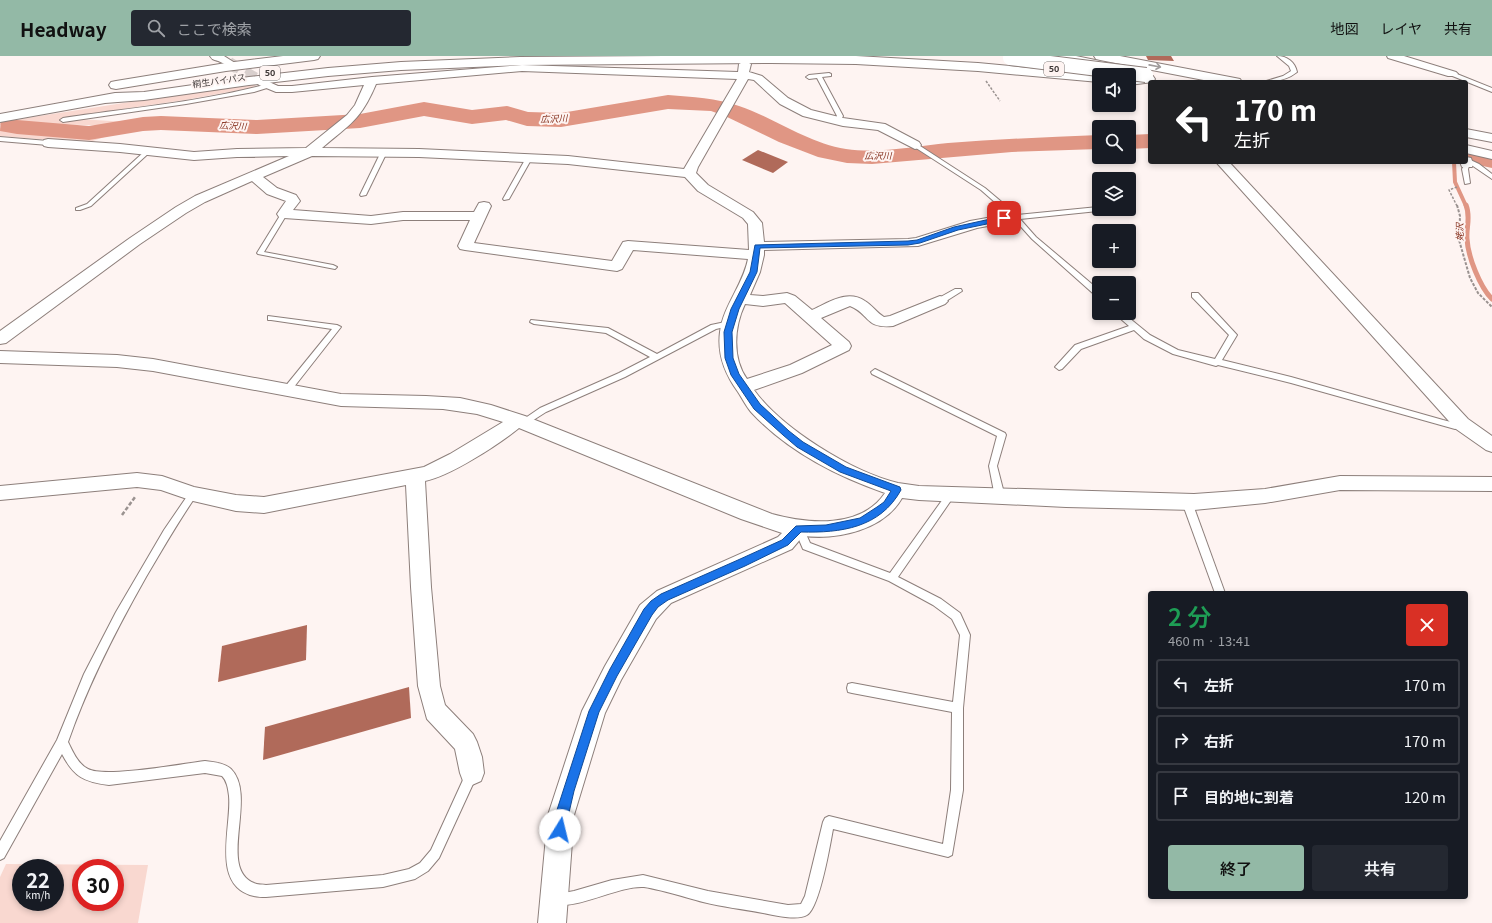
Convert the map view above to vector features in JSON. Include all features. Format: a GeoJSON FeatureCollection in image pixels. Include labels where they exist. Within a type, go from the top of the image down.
{"type":"FeatureCollection","features":[{"type":"Feature","properties":{"kind":"highway"},"geometry":{"type":"LineString","coordinates":[[38,104],[60,96],[102,87],[226,67],[314,56]]}},
{"type":"Feature","properties":{"kind":"highway","name":"桐生バイパス"},"geometry":{"type":"LineString","coordinates":[[0,111],[211,75],[368,56]]}},
{"type":"Feature","properties":{"kind":"highway","name":"桐生バイパス"},"geometry":{"type":"LineString","coordinates":[[0,118],[267,74],[439,56]]}},
{"type":"Feature","properties":{"kind":"highway","name":"50"},"geometry":{"type":"LineString","coordinates":[[915,56],[1092,67],[1177,80]]}},
{"type":"Feature","properties":{"kind":"highway","name":"50"},"geometry":{"type":"LineString","coordinates":[[995,56],[1009,61],[1092,74]]}},
{"type":"Feature","properties":{"kind":"highway","name":"50"},"geometry":{"type":"LineString","coordinates":[[1058,56],[1098,64],[1149,80]]}},
{"type":"Feature","properties":{"kind":"highway"},"geometry":{"type":"LineString","coordinates":[[1088,56],[1123,65],[1150,80]]}},
{"type":"Feature","properties":{"kind":"highway"},"geometry":{"type":"LineString","coordinates":[[1100,56],[1132,59],[1226,80]]}},
{"type":"Feature","properties":{"kind":"highway","name":"50"},"geometry":{"type":"LineString","coordinates":[[102,100],[144,96],[290,76],[401,66],[564,60],[745,58],[856,60],[978,67],[1092,77]]}},
{"type":"Feature","properties":{"kind":"highway"},"geometry":{"type":"LineString","coordinates":[[1136,80],[1148,81]]}},
{"type":"Feature","properties":{"kind":"highway"},"geometry":{"type":"LineString","coordinates":[[1468,126],[1492,131]]}},
{"type":"Feature","properties":{"kind":"highway"},"geometry":{"type":"LineString","coordinates":[[1468,133],[1492,138]]}},
{"type":"Feature","properties":{"kind":"highway"},"geometry":{"type":"LineString","coordinates":[[1468,140],[1492,145]]}},
{"type":"Feature","properties":{"kind":"highway"},"geometry":{"type":"LineString","coordinates":[[1468,149],[1492,154]]}},
{"type":"Feature","properties":{"kind":"street"},"geometry":{"type":"LineString","coordinates":[[1392,56],[1416,59],[1452,74]]}},
{"type":"Feature","properties":{"kind":"street"},"geometry":{"type":"LineString","coordinates":[[689,174],[691,167],[743,76],[745,58]]}},
{"type":"Feature","properties":{"kind":"street"},"geometry":{"type":"LineString","coordinates":[[1132,59],[1151,80]]}},
{"type":"Feature","properties":{"kind":"street"},"geometry":{"type":"LineString","coordinates":[[265,85],[276,89],[292,89],[372,80],[522,68],[756,76],[778,97],[807,113],[838,121],[881,127],[917,147]]}},
{"type":"Feature","properties":{"kind":"street"},"geometry":{"type":"LineString","coordinates":[[0,339],[135,241],[181,210],[200,199],[310,152],[320,141],[352,118],[361,104],[372,80]]}},
{"type":"Feature","properties":{"kind":"street"},"geometry":{"type":"LineString","coordinates":[[48,143],[194,156],[310,152],[384,152],[529,158],[568,160],[689,174],[703,188],[752,219],[755,224],[757,250],[753,272],[730,322],[728,346],[729,358],[735,375],[757,407],[800,444],[843,470],[897,490],[1000,497],[1187,502],[1266,496],[1340,483],[1492,484]]}},
{"type":"Feature","properties":{"kind":"street"},"geometry":{"type":"LineString","coordinates":[[1224,164],[1462,424],[1492,446]]}},
{"type":"Feature","properties":{"kind":"street"},"geometry":{"type":"LineString","coordinates":[[254,176],[272,191],[291,198],[293,201],[284,214]]}},
{"type":"Feature","properties":{"kind":"street"},"geometry":{"type":"LineString","coordinates":[[284,214],[371,220],[404,216],[481,211],[465,246],[617,266],[628,245],[757,250],[908,243],[918,242],[975,224],[1015,217]]}},
{"type":"Feature","properties":{"kind":"street"},"geometry":{"type":"LineString","coordinates":[[740,299],[762,301],[787,298],[811,316],[843,346],[796,369],[743,387]]}},
{"type":"Feature","properties":{"kind":"street"},"geometry":{"type":"LineString","coordinates":[[811,316],[845,300],[852,300],[859,304],[878,321],[893,321],[940,301]]}},
{"type":"Feature","properties":{"kind":"street"},"geometry":{"type":"LineString","coordinates":[[0,358],[59,358],[117,361],[153,365],[341,400],[364,402],[429,402],[477,408],[520,422],[755,516],[799,528],[826,529],[862,522],[881,510],[897,490]]}},
{"type":"Feature","properties":{"kind":"street"},"geometry":{"type":"LineString","coordinates":[[0,493],[137,480],[162,483],[193,494],[236,503],[264,505],[428,473],[457,459],[520,422]]}},
{"type":"Feature","properties":{"kind":"street"},"geometry":{"type":"LineString","coordinates":[[415,476],[421,587],[429,686],[436,711],[465,742],[470,757],[472,773]]}},
{"type":"Feature","properties":{"kind":"street"},"geometry":{"type":"LineString","coordinates":[[552,923],[561,816],[568,791],[594,711],[613,673],[648,612],[664,597],[742,563],[785,542],[799,528]]}},
{"type":"Feature","properties":{"kind":"lane"},"geometry":{"type":"LineString","coordinates":[[1274,80],[1285,77],[1294,72],[1294,68],[1291,64],[1280,56]]}},
{"type":"Feature","properties":{"kind":"lane"},"geometry":{"type":"LineString","coordinates":[[1452,74],[1467,80]]}},
{"type":"Feature","properties":{"kind":"lane"},"geometry":{"type":"LineString","coordinates":[[819,76],[840,116],[838,121]]}},
{"type":"Feature","properties":{"kind":"lane"},"geometry":{"type":"LineString","coordinates":[[809,77],[828,76]]}},
{"type":"Feature","properties":{"kind":"lane"},"geometry":{"type":"LineString","coordinates":[[1468,80],[1492,90]]}},
{"type":"Feature","properties":{"kind":"lane"},"geometry":{"type":"LineString","coordinates":[[63,120],[186,102],[254,90],[265,85]]}},
{"type":"Feature","properties":{"kind":"lane"},"geometry":{"type":"LineString","coordinates":[[0,139],[48,143]]}},
{"type":"Feature","properties":{"kind":"lane"},"geometry":{"type":"LineString","coordinates":[[917,147],[972,181],[1015,217],[1034,238],[1092,288]]}},
{"type":"Feature","properties":{"kind":"lane"},"geometry":{"type":"LineString","coordinates":[[78,209],[89,204],[147,152]]}},
{"type":"Feature","properties":{"kind":"lane"},"geometry":{"type":"LineString","coordinates":[[364,195],[384,152]]}},
{"type":"Feature","properties":{"kind":"lane"},"geometry":{"type":"LineString","coordinates":[[506,199],[529,158]]}},
{"type":"Feature","properties":{"kind":"lane"},"geometry":{"type":"LineString","coordinates":[[1468,162],[1477,165],[1492,177]]}},
{"type":"Feature","properties":{"kind":"lane"},"geometry":{"type":"LineString","coordinates":[[1466,164],[1467,183]]}},
{"type":"Feature","properties":{"kind":"lane"},"geometry":{"type":"LineString","coordinates":[[1015,217],[1092,210]]}},
{"type":"Feature","properties":{"kind":"lane"},"geometry":{"type":"LineString","coordinates":[[284,214],[260,253],[333,267]]}},
{"type":"Feature","properties":{"kind":"lane"},"geometry":{"type":"LineString","coordinates":[[940,301],[958,291]]}},
{"type":"Feature","properties":{"kind":"lane"},"geometry":{"type":"LineString","coordinates":[[1194,295],[1233,335],[1216,363]]}},
{"type":"Feature","properties":{"kind":"lane"},"geometry":{"type":"LineString","coordinates":[[271,318],[337,327],[288,390]]}},
{"type":"Feature","properties":{"kind":"lane"},"geometry":{"type":"LineString","coordinates":[[1126,320],[1147,337],[1176,352],[1216,363],[1291,380],[1442,423],[1455,426],[1462,424]]}},
{"type":"Feature","properties":{"kind":"lane"},"geometry":{"type":"LineString","coordinates":[[534,322],[608,331],[657,357]]}},
{"type":"Feature","properties":{"kind":"lane"},"geometry":{"type":"LineString","coordinates":[[520,422],[622,375],[714,327],[730,322]]}},
{"type":"Feature","properties":{"kind":"lane"},"geometry":{"type":"LineString","coordinates":[[1059,367],[1078,347],[1134,327]]}},
{"type":"Feature","properties":{"kind":"lane"},"geometry":{"type":"LineString","coordinates":[[875,372],[1002,435],[994,466],[1000,497]]}},
{"type":"Feature","properties":{"kind":"lane"},"geometry":{"type":"LineString","coordinates":[[0,854],[12,830],[62,743],[74,707],[116,619],[177,516],[193,494]]}},
{"type":"Feature","properties":{"kind":"lane"},"geometry":{"type":"LineString","coordinates":[[892,578],[951,494]]}},
{"type":"Feature","properties":{"kind":"lane"},"geometry":{"type":"LineString","coordinates":[[1187,502],[1219,591]]}},
{"type":"Feature","properties":{"kind":"lane"},"geometry":{"type":"LineString","coordinates":[[554,899],[574,897],[612,886],[643,881],[730,901],[788,911],[804,910],[811,899],[829,822],[948,851],[957,790],[958,708],[965,634],[956,616],[937,602],[892,578],[806,546],[799,528]]}},
{"type":"Feature","properties":{"kind":"lane"},"geometry":{"type":"LineString","coordinates":[[852,688],[958,708]]}},
{"type":"Feature","properties":{"kind":"lane"},"geometry":{"type":"LineString","coordinates":[[62,743],[76,768],[85,775],[95,778],[109,779],[205,767],[219,768],[228,774],[234,783],[235,796],[231,853],[233,869],[240,881],[251,889],[266,891],[383,881],[411,875],[424,867],[435,854],[472,773]]}},
{"type":"Feature","properties":{"kind":"path"},"geometry":{"type":"LineString","coordinates":[[978,67],[979,71],[1000,101]]}},
{"type":"Feature","properties":{"kind":"path"},"geometry":{"type":"LineString","coordinates":[[1452,189],[1449,190],[1460,216],[1459,240],[1470,278],[1478,293],[1492,307]]}},
{"type":"Feature","properties":{"kind":"shaded area"},"geometry":{"type":"Polygon","coordinates":[[[258,84],[251,88],[185,100],[61,118],[230,128],[38,124],[12,122],[0,125],[0,123],[20,119],[214,89],[258,84]]]}},
{"type":"Feature","properties":{"kind":"shaded area"},"geometry":{"type":"Polygon","coordinates":[[[0,128],[82,136],[110,132],[110,135],[87,143],[0,136],[0,128]]]}},
{"type":"Feature","properties":{"kind":"shaded area"},"geometry":{"type":"Polygon","coordinates":[[[6,864],[12,864],[12,911],[64,911],[64,864],[72,864],[72,911],[124,911],[124,865],[148,865],[138,923],[0,923],[0,877],[6,864]]]}},
{"type":"Feature","properties":{"kind":"building"},"geometry":{"type":"Polygon","coordinates":[[[1146,56],[1171,56],[1174,61],[1148,60],[1146,56]]]}},
{"type":"Feature","properties":{"kind":"building"},"geometry":{"type":"Polygon","coordinates":[[[758,150],[788,162],[773,173],[742,160],[758,150]]]}},
{"type":"Feature","properties":{"kind":"building"},"geometry":{"type":"Polygon","coordinates":[[[307,625],[306,660],[218,682],[222,646],[307,625]]]}},
{"type":"Feature","properties":{"kind":"building"},"geometry":{"type":"Polygon","coordinates":[[[409,687],[411,718],[263,760],[265,727],[409,687]]]}},
{"type":"Feature","properties":{"kind":"waterway","name":"広沢川"},"geometry":{"type":"LineString","coordinates":[[1,124],[17,127],[89,133],[143,124],[161,123],[257,127],[360,121],[424,109],[472,117],[507,113],[527,119],[561,120],[668,102],[712,105],[733,111],[787,137],[826,152],[847,156],[872,157],[1012,145],[1092,142]]}},
{"type":"Feature","properties":{"kind":"waterway","name":"広沢川"},"geometry":{"type":"LineString","coordinates":[[1136,142],[1148,141]]}},
{"type":"Feature","properties":{"kind":"waterway","name":"広沢川"},"geometry":{"type":"LineString","coordinates":[[1472,157],[1492,161]]}},
{"type":"Feature","properties":{"kind":"waterway","name":"姥沢"},"geometry":{"type":"LineString","coordinates":[[1454,164],[1455,182],[1466,206]]}},
{"type":"Feature","properties":{"kind":"waterway","name":"姥沢"},"geometry":{"type":"LineString","coordinates":[[1466,205],[1468,218],[1467,239],[1470,254],[1475,271],[1483,287],[1492,299]]}},
{"type":"Feature","properties":{"kind":"tunnel"},"geometry":{"type":"LineString","coordinates":[[229,63],[263,83]]}},
{"type":"Feature","properties":{"kind":"route"},"geometry":{"type":"LineString","coordinates":[[560,830],[561,816],[568,791],[594,711],[613,673],[648,612],[655,604],[664,597],[742,563],[785,542],[799,528],[826,529],[862,522],[881,510],[897,490],[843,470],[800,444],[757,407],[735,375],[729,358],[728,332],[732,316],[753,272],[757,255],[757,246],[918,242],[957,228],[1004,218]]}}]}
